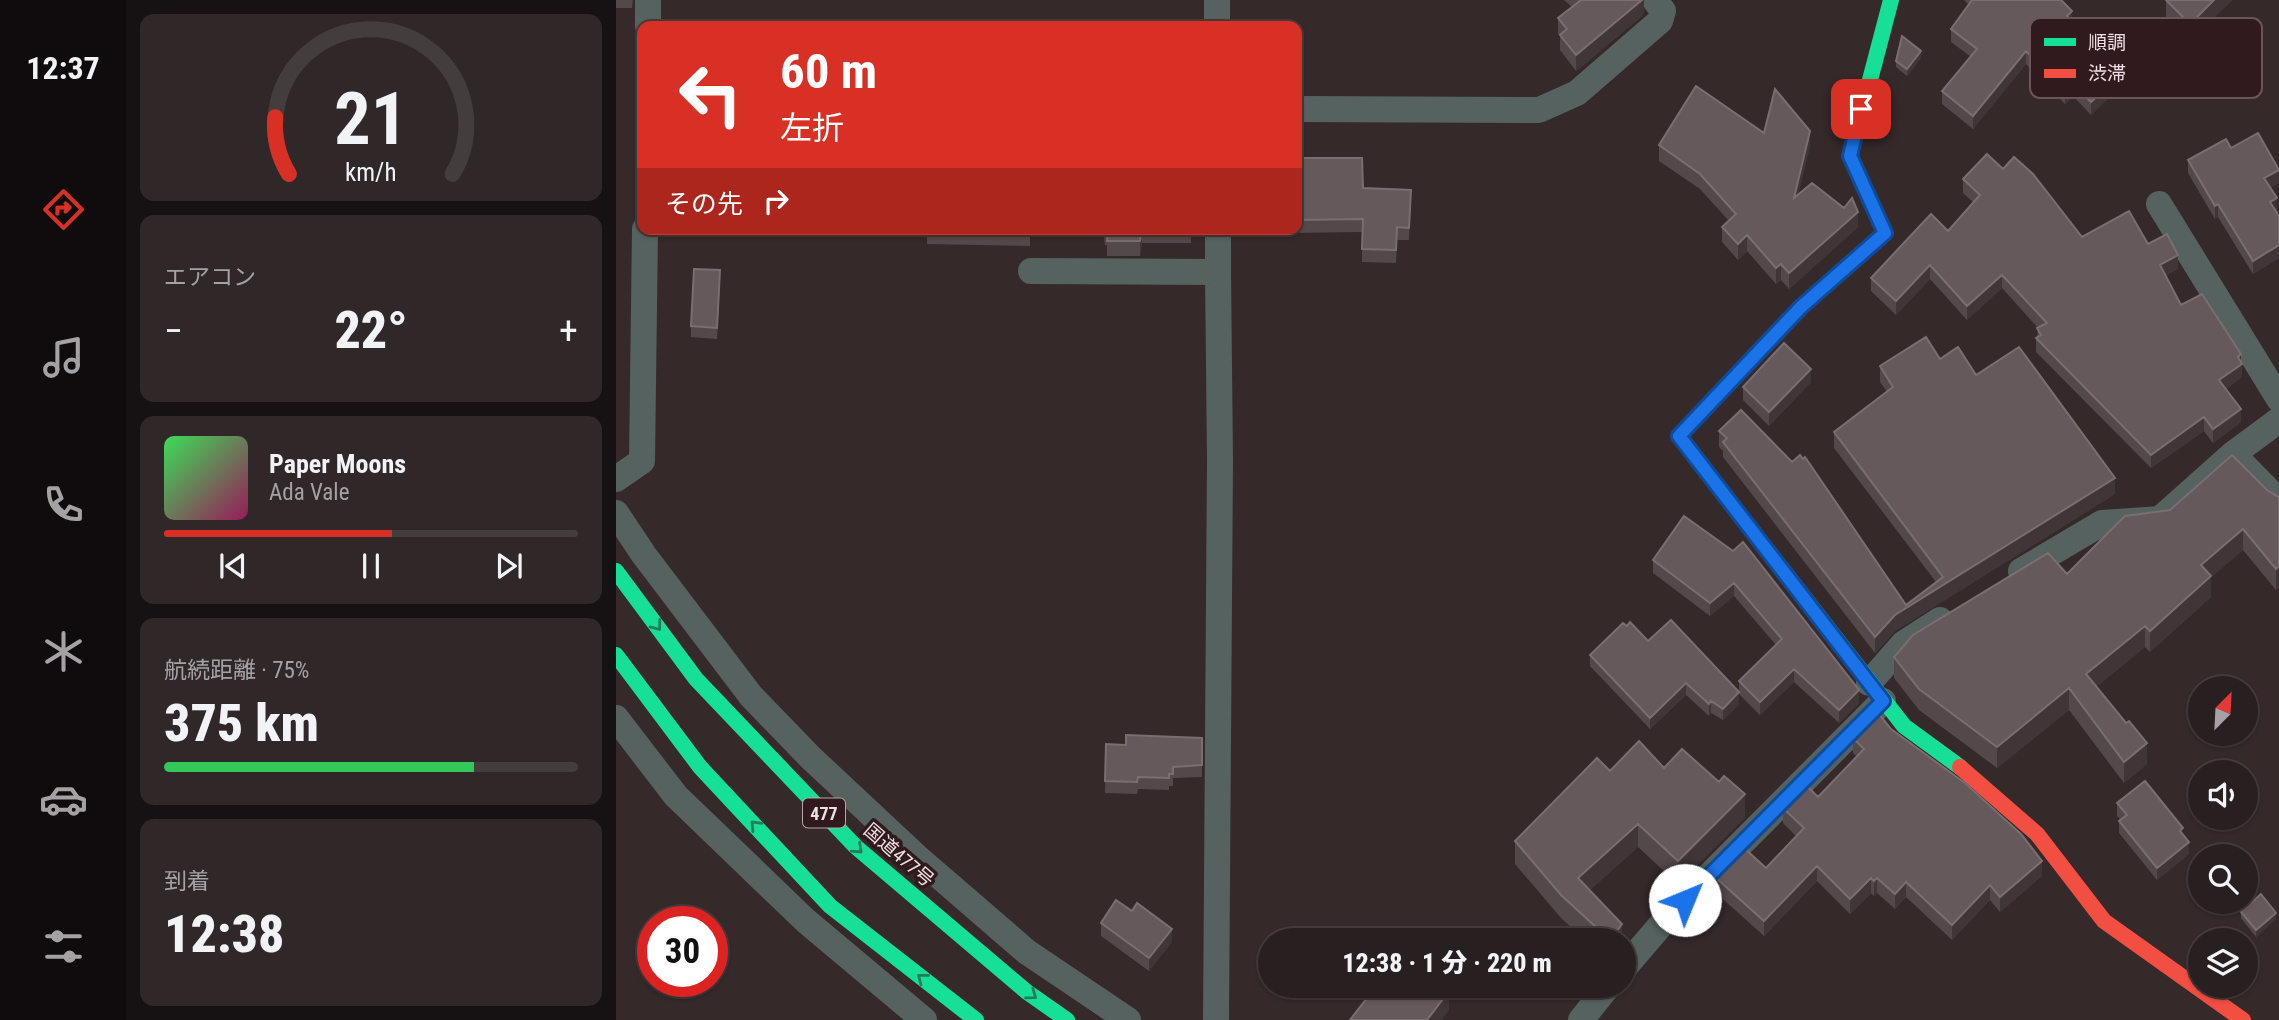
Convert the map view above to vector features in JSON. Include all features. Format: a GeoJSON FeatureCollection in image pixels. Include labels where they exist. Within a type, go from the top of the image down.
{"type":"FeatureCollection","features":[{"type":"Feature","properties":{"kind":"main road"},"geometry":{"type":"LineString","coordinates":[[1891,0],[1850,156],[1885,233],[1801,307],[1679,436],[1904,726],[1979,781],[2038,834],[2104,921],[2243,1020]]}},
{"type":"Feature","properties":{"kind":"main road","name":"国道477号"},"geometry":{"type":"LineString","coordinates":[[616,571],[696,679],[856,848],[1027,992],[1067,1020]]}},
{"type":"Feature","properties":{"kind":"main road"},"geometry":{"type":"LineString","coordinates":[[616,655],[700,767],[830,906],[976,1020]]}},
{"type":"Feature","properties":{"kind":"street"},"geometry":{"type":"LineString","coordinates":[[648,0],[648,21]]}},
{"type":"Feature","properties":{"kind":"street"},"geometry":{"type":"LineString","coordinates":[[1217,0],[1217,21]]}},
{"type":"Feature","properties":{"kind":"street"},"geometry":{"type":"LineString","coordinates":[[1302,108],[1539,110],[1577,93],[1660,21],[1662,11],[1655,0]]}},
{"type":"Feature","properties":{"kind":"street"},"geometry":{"type":"LineString","coordinates":[[2158,204],[2279,399]]}},
{"type":"Feature","properties":{"kind":"street"},"geometry":{"type":"LineString","coordinates":[[616,479],[642,461],[645,235]]}},
{"type":"Feature","properties":{"kind":"street"},"geometry":{"type":"LineString","coordinates":[[1216,1020],[1220,460],[1217,235]]}},
{"type":"Feature","properties":{"kind":"street"},"geometry":{"type":"LineString","coordinates":[[1031,271],[1218,272]]}},
{"type":"Feature","properties":{"kind":"street"},"geometry":{"type":"LineString","coordinates":[[2001,583],[2102,523],[2160,519],[2233,454],[2279,421]]}},
{"type":"Feature","properties":{"kind":"street"},"geometry":{"type":"LineString","coordinates":[[2233,454],[2279,501]]}},
{"type":"Feature","properties":{"kind":"street"},"geometry":{"type":"LineString","coordinates":[[616,513],[658,575],[751,696],[811,758],[917,856],[1027,951],[1128,1020]]}},
{"type":"Feature","properties":{"kind":"street"},"geometry":{"type":"LineString","coordinates":[[1636,954],[1876,692],[1903,644],[1957,610]]}},
{"type":"Feature","properties":{"kind":"street"},"geometry":{"type":"LineString","coordinates":[[616,718],[676,796],[806,921],[924,1020]]}},
{"type":"Feature","properties":{"kind":"street"},"geometry":{"type":"LineString","coordinates":[[1581,1020],[1599,998]]}},
{"type":"Feature","properties":{"kind":"building"},"geometry":{"type":"Polygon","coordinates":[[[1581,0],[1642,0],[1576,55],[1560,35],[1567,29],[1558,18],[1581,0]]]}},
{"type":"Feature","properties":{"kind":"building"},"geometry":{"type":"Polygon","coordinates":[[[1972,0],[2061,0],[2072,11],[2067,16],[2069,18],[2030,18],[2030,55],[2026,51],[1973,116],[1942,91],[1977,49],[1951,29],[1972,0]]]}},
{"type":"Feature","properties":{"kind":"building"},"geometry":{"type":"Polygon","coordinates":[[[2166,0],[2214,0],[2196,18],[2184,18],[2166,0]]]}},
{"type":"Feature","properties":{"kind":"building"},"geometry":{"type":"Polygon","coordinates":[[[1902,36],[1921,51],[1907,69],[1896,61],[1902,36]]]}},
{"type":"Feature","properties":{"kind":"building"},"geometry":{"type":"Polygon","coordinates":[[[1696,86],[1764,133],[1775,89],[1810,131],[1794,198],[1812,183],[1844,208],[1852,198],[1858,212],[1789,273],[1781,264],[1776,268],[1747,235],[1738,244],[1722,227],[1736,214],[1700,174],[1659,145],[1696,86]]]}},
{"type":"Feature","properties":{"kind":"building"},"geometry":{"type":"Polygon","coordinates":[[[2258,133],[2279,170],[2264,178],[2277,198],[2270,202],[2279,216],[2279,245],[2253,261],[2218,204],[2215,206],[2188,160],[2226,139],[2231,148],[2258,133]]]}},
{"type":"Feature","properties":{"kind":"building"},"geometry":{"type":"Polygon","coordinates":[[[1987,154],[2003,169],[2014,157],[2033,174],[2082,237],[2129,211],[2148,244],[2167,234],[2178,255],[2160,265],[2181,305],[2202,294],[2241,354],[2238,357],[2242,364],[2219,380],[2241,409],[2213,429],[2204,417],[2151,455],[2036,338],[2041,335],[2037,328],[2047,323],[2002,275],[1967,306],[1930,265],[1896,301],[1871,278],[1931,214],[1948,231],[1980,195],[1963,179],[1987,154]]]}},
{"type":"Feature","properties":{"kind":"building"},"geometry":{"type":"Polygon","coordinates":[[[1302,158],[1362,158],[1363,188],[1411,190],[1409,228],[1397,227],[1396,250],[1362,249],[1363,219],[1302,220],[1302,158]]]}},
{"type":"Feature","properties":{"kind":"building"},"geometry":{"type":"Polygon","coordinates":[[[1108,235],[1141,235],[1140,241],[1107,241],[1108,235]]]}},
{"type":"Feature","properties":{"kind":"building"},"geometry":{"type":"Polygon","coordinates":[[[694,269],[720,270],[717,328],[691,326],[694,269]]]}},
{"type":"Feature","properties":{"kind":"building"},"geometry":{"type":"Polygon","coordinates":[[[1926,337],[1940,359],[1958,347],[1976,375],[2019,347],[2115,478],[1895,615],[1875,637],[1723,442],[1727,438],[1719,431],[1741,410],[1792,462],[1800,455],[1803,459],[1805,457],[1906,605],[1943,577],[1834,432],[1893,387],[1880,366],[1926,337]]]}},
{"type":"Feature","properties":{"kind":"building"},"geometry":{"type":"Polygon","coordinates":[[[1784,343],[1811,369],[1769,412],[1743,387],[1784,343]]]}},
{"type":"Feature","properties":{"kind":"building"},"geometry":{"type":"Polygon","coordinates":[[[2232,455],[2268,491],[2279,497],[2279,566],[2276,569],[2243,529],[2201,565],[2211,576],[2150,631],[2145,626],[2086,674],[2126,723],[2129,721],[2147,743],[2124,762],[2069,688],[1997,747],[1919,689],[1894,657],[1913,635],[2048,553],[2067,574],[2125,516],[2170,510],[2232,455]]]}},
{"type":"Feature","properties":{"kind":"building"},"geometry":{"type":"Polygon","coordinates":[[[1684,516],[1733,551],[1743,542],[1859,690],[1839,710],[1794,669],[1760,702],[1739,681],[1782,639],[1734,583],[1710,603],[1653,560],[1684,516]]]}},
{"type":"Feature","properties":{"kind":"building"},"geometry":{"type":"Polygon","coordinates":[[[1671,620],[1739,692],[1723,709],[1711,701],[1709,704],[1686,683],[1650,718],[1590,655],[1623,623],[1627,626],[1630,622],[1648,641],[1671,620]]]}},
{"type":"Feature","properties":{"kind":"building"},"geometry":{"type":"Polygon","coordinates":[[[1878,713],[1891,729],[1965,783],[2021,834],[2042,861],[2000,897],[1990,885],[1952,925],[1906,882],[1895,894],[1877,878],[1874,881],[1871,878],[1850,899],[1817,866],[1764,921],[1715,877],[1744,848],[1766,868],[1804,828],[1783,808],[1806,785],[1818,797],[1864,749],[1853,738],[1878,713]]]}},
{"type":"Feature","properties":{"kind":"building"},"geometry":{"type":"Polygon","coordinates":[[[1126,735],[1202,738],[1202,765],[1173,767],[1173,774],[1169,774],[1169,778],[1138,777],[1137,782],[1105,781],[1106,744],[1126,745],[1126,735]]]}},
{"type":"Feature","properties":{"kind":"building"},"geometry":{"type":"Polygon","coordinates":[[[1639,741],[1664,768],[1682,749],[1719,782],[1724,776],[1745,794],[1678,861],[1638,824],[1578,878],[1622,924],[1619,928],[1597,928],[1561,895],[1515,841],[1597,758],[1610,771],[1639,741]]]}},
{"type":"Feature","properties":{"kind":"building"},"geometry":{"type":"Polygon","coordinates":[[[2145,781],[2183,828],[2180,831],[2189,842],[2157,868],[2119,821],[2127,815],[2117,803],[2145,781]]]}},
{"type":"Feature","properties":{"kind":"building"},"geometry":{"type":"Polygon","coordinates":[[[2261,894],[2276,913],[2258,928],[2254,928],[2243,914],[2258,914],[2258,897],[2261,894]]]}},
{"type":"Feature","properties":{"kind":"building"},"geometry":{"type":"Polygon","coordinates":[[[1116,900],[1132,911],[1137,903],[1172,929],[1149,958],[1101,923],[1116,900]]]}},
{"type":"Feature","properties":{"kind":"building"},"geometry":{"type":"Polygon","coordinates":[[[1367,998],[1444,998],[1427,1020],[1350,1020],[1367,998]]]}},
{"type":"Feature","properties":{"kind":"traffic: fast"},"geometry":{"type":"LineString","coordinates":[[1891,0],[1850,156],[1885,233],[1801,307],[1679,436],[1904,726],[1960,767]]}},
{"type":"Feature","properties":{"kind":"traffic: fast"},"geometry":{"type":"LineString","coordinates":[[616,571],[696,679],[856,847],[1027,992],[1067,1020]]}},
{"type":"Feature","properties":{"kind":"traffic: fast"},"geometry":{"type":"LineString","coordinates":[[616,655],[700,767],[830,906],[976,1020]]}},
{"type":"Feature","properties":{"kind":"traffic: jam"},"geometry":{"type":"LineString","coordinates":[[1960,767],[2037,834],[2104,921],[2243,1020]]}},
{"type":"Feature","properties":{"kind":"route"},"geometry":{"type":"LineString","coordinates":[[1685,900],[1883,701],[1679,436],[1801,307],[1885,233],[1850,156],[1861,109]]}}]}
